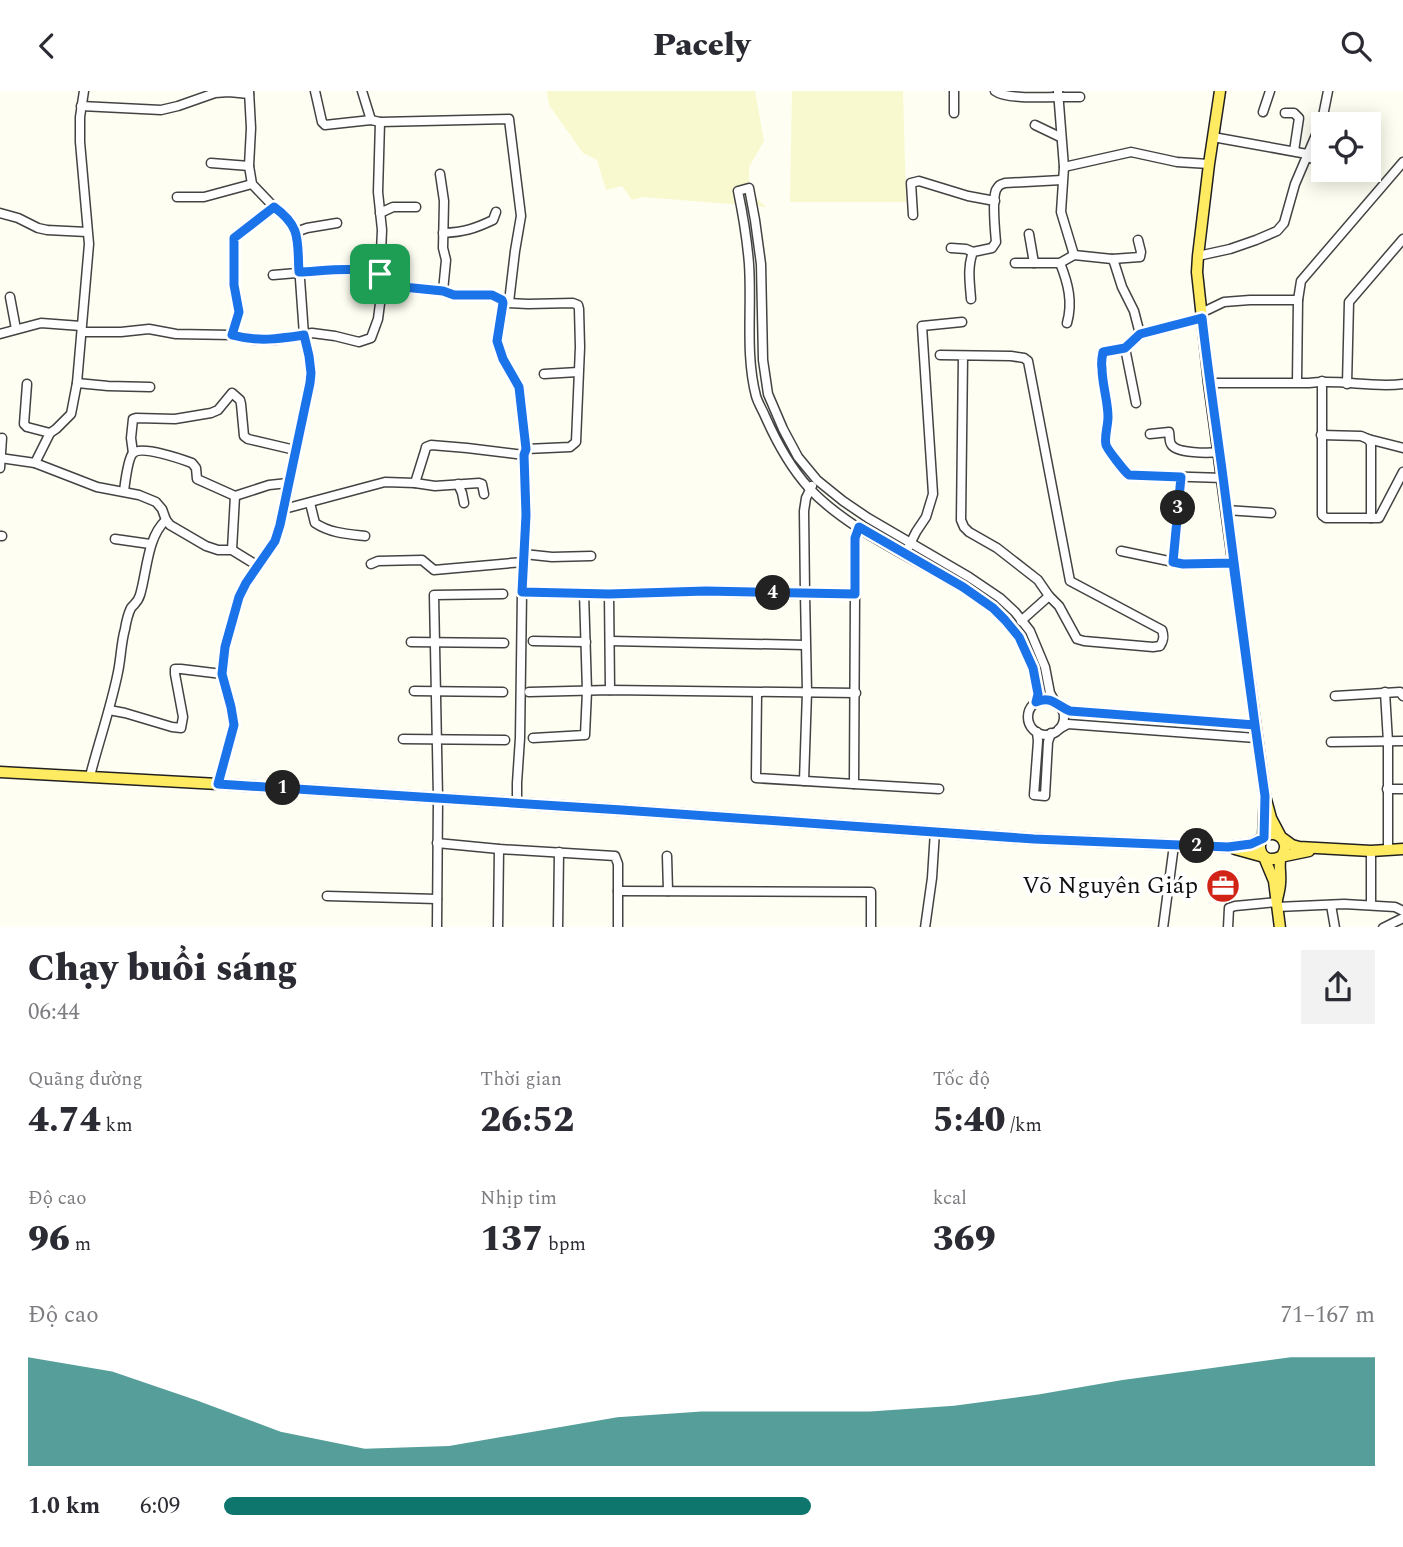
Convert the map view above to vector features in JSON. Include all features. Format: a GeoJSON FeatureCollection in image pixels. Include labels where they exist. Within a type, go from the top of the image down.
{"type":"FeatureCollection","features":[{"type":"Feature","properties":{"kind":"main road"},"geometry":{"type":"LineString","coordinates":[[1220,91],[1197,272],[1256,738],[1270,818],[1285,846],[1280,857],[1277,903]]}},
{"type":"Feature","properties":{"kind":"main road"},"geometry":{"type":"LineString","coordinates":[[0,772],[517,803],[1034,839],[1228,847],[1251,844],[1272,834],[1292,845],[1324,849],[1403,849]]}},
{"type":"Feature","properties":{"kind":"main road"},"geometry":{"type":"LineString","coordinates":[[1265,796],[1264,838],[1260,850],[1274,881],[1280,927]]}},
{"type":"Feature","properties":{"kind":"main road"},"geometry":{"type":"LineString","coordinates":[[1228,847],[1273,860],[1324,849]]}},
{"type":"Feature","properties":{"kind":"street"},"geometry":{"type":"LineString","coordinates":[[35,463],[50,433],[71,414],[77,383],[89,253],[81,163],[81,106],[84,91]]}},
{"type":"Feature","properties":{"kind":"street"},"geometry":{"type":"LineString","coordinates":[[315,91],[325,125],[376,121],[509,119],[521,216],[497,341],[503,359],[519,387],[525,452],[526,515],[517,803]]}},
{"type":"Feature","properties":{"kind":"street"},"geometry":{"type":"LineString","coordinates":[[0,334],[41,323],[121,332],[149,328],[176,334],[232,335],[253,340],[275,340],[312,333],[359,342],[371,338],[378,319],[382,288],[382,230],[376,121],[362,91]]}},
{"type":"Feature","properties":{"kind":"street"},"geometry":{"type":"LineString","coordinates":[[954,91],[954,113]]}},
{"type":"Feature","properties":{"kind":"street"},"geometry":{"type":"LineString","coordinates":[[995,91],[999,95],[1017,98],[1058,94],[1080,97]]}},
{"type":"Feature","properties":{"kind":"street"},"geometry":{"type":"LineString","coordinates":[[1263,112],[1269,91]]}},
{"type":"Feature","properties":{"kind":"street"},"geometry":{"type":"LineString","coordinates":[[1198,256],[1230,249],[1272,234],[1281,228],[1295,184],[1322,121],[1328,91]]}},
{"type":"Feature","properties":{"kind":"street"},"geometry":{"type":"LineString","coordinates":[[81,106],[161,110],[215,93],[249,92],[249,166],[252,184],[286,216],[296,232],[304,335],[311,373],[275,541],[239,597],[225,647],[222,674],[234,725],[218,784]]}},
{"type":"Feature","properties":{"kind":"street"},"geometry":{"type":"LineString","coordinates":[[1058,94],[1064,167],[1063,221],[1073,255]]}},
{"type":"Feature","properties":{"kind":"street"},"geometry":{"type":"LineString","coordinates":[[1285,113],[1294,113],[1299,118],[1294,151]]}},
{"type":"Feature","properties":{"kind":"street"},"geometry":{"type":"LineString","coordinates":[[1035,125],[1060,137]]}},
{"type":"Feature","properties":{"kind":"street"},"geometry":{"type":"LineString","coordinates":[[1213,137],[1294,151],[1311,158]]}},
{"type":"Feature","properties":{"kind":"street"},"geometry":{"type":"LineString","coordinates":[[1064,167],[1131,152],[1177,162],[1209,164]]}},
{"type":"Feature","properties":{"kind":"street"},"geometry":{"type":"LineString","coordinates":[[211,163],[249,166]]}},
{"type":"Feature","properties":{"kind":"street"},"geometry":{"type":"LineString","coordinates":[[1297,382],[1298,300],[1301,281],[1403,163]]}},
{"type":"Feature","properties":{"kind":"street"},"geometry":{"type":"LineString","coordinates":[[440,174],[443,248],[446,260],[443,291]]}},
{"type":"Feature","properties":{"kind":"street"},"geometry":{"type":"LineString","coordinates":[[951,248],[973,252],[994,246],[995,201],[997,189],[1004,183],[1062,180]]}},
{"type":"Feature","properties":{"kind":"street"},"geometry":{"type":"LineString","coordinates":[[913,215],[911,183],[916,181],[995,201]]}},
{"type":"Feature","properties":{"kind":"street"},"geometry":{"type":"LineString","coordinates":[[177,197],[204,197],[252,184]]}},
{"type":"Feature","properties":{"kind":"street"},"geometry":{"type":"LineString","coordinates":[[1036,702],[1038,694],[1033,668],[1019,637],[998,613],[963,587],[834,510],[810,489],[789,462],[757,397],[751,359],[749,264],[738,191],[748,188],[755,220],[761,264],[763,360],[768,394],[783,429],[799,457],[817,480],[868,518],[1000,598],[1030,631],[1045,667],[1050,693],[1063,717],[1048,742],[1045,796],[1034,795],[1037,732]]}},
{"type":"Feature","properties":{"kind":"street"},"geometry":{"type":"LineString","coordinates":[[232,335],[239,312],[234,285],[234,238],[274,207]]}},
{"type":"Feature","properties":{"kind":"street"},"geometry":{"type":"LineString","coordinates":[[380,213],[393,207],[416,207]]}},
{"type":"Feature","properties":{"kind":"street"},"geometry":{"type":"LineString","coordinates":[[443,233],[472,230],[492,220],[496,212]]}},
{"type":"Feature","properties":{"kind":"street"},"geometry":{"type":"LineString","coordinates":[[0,213],[47,230],[87,232]]}},
{"type":"Feature","properties":{"kind":"street"},"geometry":{"type":"LineString","coordinates":[[296,232],[337,223]]}},
{"type":"Feature","properties":{"kind":"street"},"geometry":{"type":"LineString","coordinates":[[1029,234],[1034,263]]}},
{"type":"Feature","properties":{"kind":"street"},"geometry":{"type":"LineString","coordinates":[[1347,384],[1349,302],[1403,239]]}},
{"type":"Feature","properties":{"kind":"street"},"geometry":{"type":"LineString","coordinates":[[1015,263],[1060,263],[1073,255],[1112,259],[1140,257],[1138,240]]}},
{"type":"Feature","properties":{"kind":"street"},"geometry":{"type":"LineString","coordinates":[[971,299],[969,265],[973,252]]}},
{"type":"Feature","properties":{"kind":"street"},"geometry":{"type":"LineString","coordinates":[[1112,259],[1134,311],[1140,334]]}},
{"type":"Feature","properties":{"kind":"street"},"geometry":{"type":"LineString","coordinates":[[1060,263],[1070,295],[1067,323]]}},
{"type":"Feature","properties":{"kind":"street"},"geometry":{"type":"LineString","coordinates":[[273,275],[333,270],[368,271],[380,274],[393,286],[443,291],[454,295],[492,295],[506,303],[578,305],[580,347],[576,442],[570,447],[525,452],[431,445],[426,447],[415,483]]}},
{"type":"Feature","properties":{"kind":"street"},"geometry":{"type":"LineString","coordinates":[[10,297],[16,329]]}},
{"type":"Feature","properties":{"kind":"street"},"geometry":{"type":"LineString","coordinates":[[1223,478],[1129,475],[1124,470],[1106,446],[1108,419],[1101,369],[1103,352],[1125,348],[1140,334],[1201,316],[1223,302],[1298,300]]}},
{"type":"Feature","properties":{"kind":"street"},"geometry":{"type":"LineString","coordinates":[[905,554],[926,517],[933,494],[922,326],[962,322]]}},
{"type":"Feature","properties":{"kind":"street"},"geometry":{"type":"LineString","coordinates":[[1125,348],[1136,403]]}},
{"type":"Feature","properties":{"kind":"street"},"geometry":{"type":"LineString","coordinates":[[940,355],[1011,356],[1028,361],[1070,581],[1161,630],[1164,635],[1160,646],[1077,639],[1059,606],[1038,580],[997,548],[964,527],[961,520],[963,356]]}},
{"type":"Feature","properties":{"kind":"street"},"geometry":{"type":"LineString","coordinates":[[544,375],[578,372]]}},
{"type":"Feature","properties":{"kind":"street"},"geometry":{"type":"LineString","coordinates":[[1322,381],[1322,515],[1326,518],[1379,518],[1403,473]]}},
{"type":"Feature","properties":{"kind":"street"},"geometry":{"type":"LineString","coordinates":[[1209,383],[1322,381],[1403,384]]}},
{"type":"Feature","properties":{"kind":"street"},"geometry":{"type":"LineString","coordinates":[[77,383],[150,387]]}},
{"type":"Feature","properties":{"kind":"street"},"geometry":{"type":"LineString","coordinates":[[27,384],[24,424],[50,433]]}},
{"type":"Feature","properties":{"kind":"street"},"geometry":{"type":"LineString","coordinates":[[124,491],[133,453],[133,419],[175,419],[215,412],[232,393],[240,400],[244,436],[295,450]]}},
{"type":"Feature","properties":{"kind":"street"},"geometry":{"type":"LineString","coordinates":[[1150,434],[1169,432],[1172,447],[1183,451],[1219,452]]}},
{"type":"Feature","properties":{"kind":"street"},"geometry":{"type":"LineString","coordinates":[[1321,435],[1362,436],[1403,448]]}},
{"type":"Feature","properties":{"kind":"street"},"geometry":{"type":"LineString","coordinates":[[0,468],[2,438]]}},
{"type":"Feature","properties":{"kind":"street"},"geometry":{"type":"LineString","coordinates":[[1368,439],[1371,443],[1371,518]]}},
{"type":"Feature","properties":{"kind":"street"},"geometry":{"type":"LineString","coordinates":[[133,453],[151,451],[192,463],[196,468],[197,479],[235,496],[269,485],[288,483]]}},
{"type":"Feature","properties":{"kind":"street"},"geometry":{"type":"LineString","coordinates":[[1,458],[35,463],[97,487],[124,491],[156,502],[170,525],[206,546],[218,550],[232,550],[258,566]]}},
{"type":"Feature","properties":{"kind":"street"},"geometry":{"type":"LineString","coordinates":[[1173,562],[1181,477]]}},
{"type":"Feature","properties":{"kind":"street"},"geometry":{"type":"LineString","coordinates":[[804,781],[807,692],[804,511],[806,498],[817,480]]}},
{"type":"Feature","properties":{"kind":"street"},"geometry":{"type":"LineString","coordinates":[[284,509],[385,482],[435,486],[482,484],[484,494]]}},
{"type":"Feature","properties":{"kind":"street"},"geometry":{"type":"LineString","coordinates":[[458,484],[464,503]]}},
{"type":"Feature","properties":{"kind":"street"},"geometry":{"type":"LineString","coordinates":[[232,550],[235,496]]}},
{"type":"Feature","properties":{"kind":"street"},"geometry":{"type":"LineString","coordinates":[[310,503],[315,523],[319,526],[365,536]]}},
{"type":"Feature","properties":{"kind":"street"},"geometry":{"type":"LineString","coordinates":[[1226,510],[1271,513]]}},
{"type":"Feature","properties":{"kind":"street"},"geometry":{"type":"LineString","coordinates":[[90,776],[119,669],[124,632],[131,608],[140,595],[150,544],[160,525],[166,520]]}},
{"type":"Feature","properties":{"kind":"street"},"geometry":{"type":"LineString","coordinates":[[854,784],[855,538],[859,527]]}},
{"type":"Feature","properties":{"kind":"street"},"geometry":{"type":"LineString","coordinates":[[115,540],[150,544]]}},
{"type":"Feature","properties":{"kind":"street"},"geometry":{"type":"LineString","coordinates":[[1121,551],[1183,564],[1233,563]]}},
{"type":"Feature","properties":{"kind":"street"},"geometry":{"type":"LineString","coordinates":[[371,564],[378,561],[422,560],[434,570],[524,558],[591,556]]}},
{"type":"Feature","properties":{"kind":"street"},"geometry":{"type":"LineString","coordinates":[[522,592],[609,594],[706,591],[855,594]]}},
{"type":"Feature","properties":{"kind":"street"},"geometry":{"type":"LineString","coordinates":[[533,738],[585,736],[587,691],[584,593]]}},
{"type":"Feature","properties":{"kind":"street"},"geometry":{"type":"LineString","coordinates":[[437,927],[438,798],[434,595],[503,594]]}},
{"type":"Feature","properties":{"kind":"street"},"geometry":{"type":"LineString","coordinates":[[609,594],[610,690]]}},
{"type":"Feature","properties":{"kind":"street"},"geometry":{"type":"LineString","coordinates":[[1021,621],[1049,596]]}},
{"type":"Feature","properties":{"kind":"street"},"geometry":{"type":"LineString","coordinates":[[998,613],[1007,605]]}},
{"type":"Feature","properties":{"kind":"street"},"geometry":{"type":"LineString","coordinates":[[533,641],[586,642]]}},
{"type":"Feature","properties":{"kind":"street"},"geometry":{"type":"LineString","coordinates":[[610,641],[805,645]]}},
{"type":"Feature","properties":{"kind":"street"},"geometry":{"type":"LineString","coordinates":[[411,642],[504,643]]}},
{"type":"Feature","properties":{"kind":"street"},"geometry":{"type":"LineString","coordinates":[[109,710],[181,728],[183,717],[175,669],[222,674]]}},
{"type":"Feature","properties":{"kind":"street"},"geometry":{"type":"LineString","coordinates":[[530,692],[610,690],[856,693]]}},
{"type":"Feature","properties":{"kind":"street"},"geometry":{"type":"LineString","coordinates":[[414,691],[503,692]]}},
{"type":"Feature","properties":{"kind":"street"},"geometry":{"type":"LineString","coordinates":[[1385,692],[1388,849]]}},
{"type":"Feature","properties":{"kind":"street"},"geometry":{"type":"LineString","coordinates":[[1335,697],[1385,692],[1400,692],[1403,696]]}},
{"type":"Feature","properties":{"kind":"street"},"geometry":{"type":"LineString","coordinates":[[757,693],[757,778],[939,789]]}},
{"type":"Feature","properties":{"kind":"street"},"geometry":{"type":"LineString","coordinates":[[1255,725],[1070,711],[1044,699],[1030,708],[1028,719],[1032,729],[1042,734],[1068,724],[1256,738]]}},
{"type":"Feature","properties":{"kind":"street"},"geometry":{"type":"LineString","coordinates":[[1187,733],[1189,720]]}},
{"type":"Feature","properties":{"kind":"street"},"geometry":{"type":"LineString","coordinates":[[403,739],[505,740]]}},
{"type":"Feature","properties":{"kind":"street"},"geometry":{"type":"LineString","coordinates":[[1331,742],[1403,741]]}},
{"type":"Feature","properties":{"kind":"street"},"geometry":{"type":"LineString","coordinates":[[1387,789],[1403,789]]}},
{"type":"Feature","properties":{"kind":"street"},"geometry":{"type":"LineString","coordinates":[[925,927],[935,831]]}},
{"type":"Feature","properties":{"kind":"street"},"geometry":{"type":"LineString","coordinates":[[438,843],[615,856],[618,864],[618,927]]}},
{"type":"Feature","properties":{"kind":"street"},"geometry":{"type":"LineString","coordinates":[[1163,927],[1174,845]]}},
{"type":"Feature","properties":{"kind":"street"},"geometry":{"type":"LineString","coordinates":[[498,927],[499,849]]}},
{"type":"Feature","properties":{"kind":"street"},"geometry":{"type":"LineString","coordinates":[[1371,851],[1371,905]]}},
{"type":"Feature","properties":{"kind":"street"},"geometry":{"type":"LineString","coordinates":[[558,852],[558,927]]}},
{"type":"Feature","properties":{"kind":"street"},"geometry":{"type":"LineString","coordinates":[[667,856],[668,891]]}},
{"type":"Feature","properties":{"kind":"street"},"geometry":{"type":"LineString","coordinates":[[618,891],[871,892],[871,927]]}},
{"type":"Feature","properties":{"kind":"street"},"geometry":{"type":"LineString","coordinates":[[327,896],[437,899]]}},
{"type":"Feature","properties":{"kind":"street"},"geometry":{"type":"LineString","coordinates":[[1228,927],[1229,908],[1235,906],[1277,903],[1344,904],[1371,905],[1403,911]]}},
{"type":"Feature","properties":{"kind":"street"},"geometry":{"type":"LineString","coordinates":[[1331,905],[1335,927]]}},
{"type":"Feature","properties":{"kind":"street"},"geometry":{"type":"LineString","coordinates":[[1383,927],[1403,918]]}},
{"type":"Feature","properties":{"kind":"green space"},"geometry":{"type":"Polygon","coordinates":[[[547,91],[755,91],[764,141],[749,167],[749,191],[766,207],[643,197],[632,200],[622,186],[606,190],[597,160],[583,153],[549,105],[547,91]]]}},
{"type":"Feature","properties":{"kind":"green space"},"geometry":{"type":"Polygon","coordinates":[[[792,91],[903,91],[906,202],[790,202],[792,91]]]}},
{"type":"Feature","properties":{"kind":"place","name":"Võ Nguyên Giáp"},"geometry":{"type":"Point","coordinates":[1223,886]}},
{"type":"Feature","properties":{"kind":"route"},"geometry":{"type":"LineString","coordinates":[[274,207],[293,225],[297,237],[299,272],[333,270],[380,274],[393,286],[424,288],[454,295],[492,295],[502,300],[497,341],[503,359],[519,387],[526,449],[522,592],[609,594],[706,591],[855,594],[855,538],[859,527],[963,587],[993,608],[1019,637],[1033,668],[1038,694],[1036,702],[1050,699],[1070,711],[1255,725],[1233,563],[1173,562],[1181,477],[1129,475],[1106,446],[1108,419],[1101,369],[1103,352],[1125,348],[1140,334],[1202,318],[1265,796],[1264,838],[1251,844],[1228,847],[1034,839],[218,784],[234,728],[222,674],[225,647],[239,597],[275,541],[311,373],[304,335],[275,340],[253,340],[232,335],[239,312],[234,285],[234,238],[274,207]]}}]}
